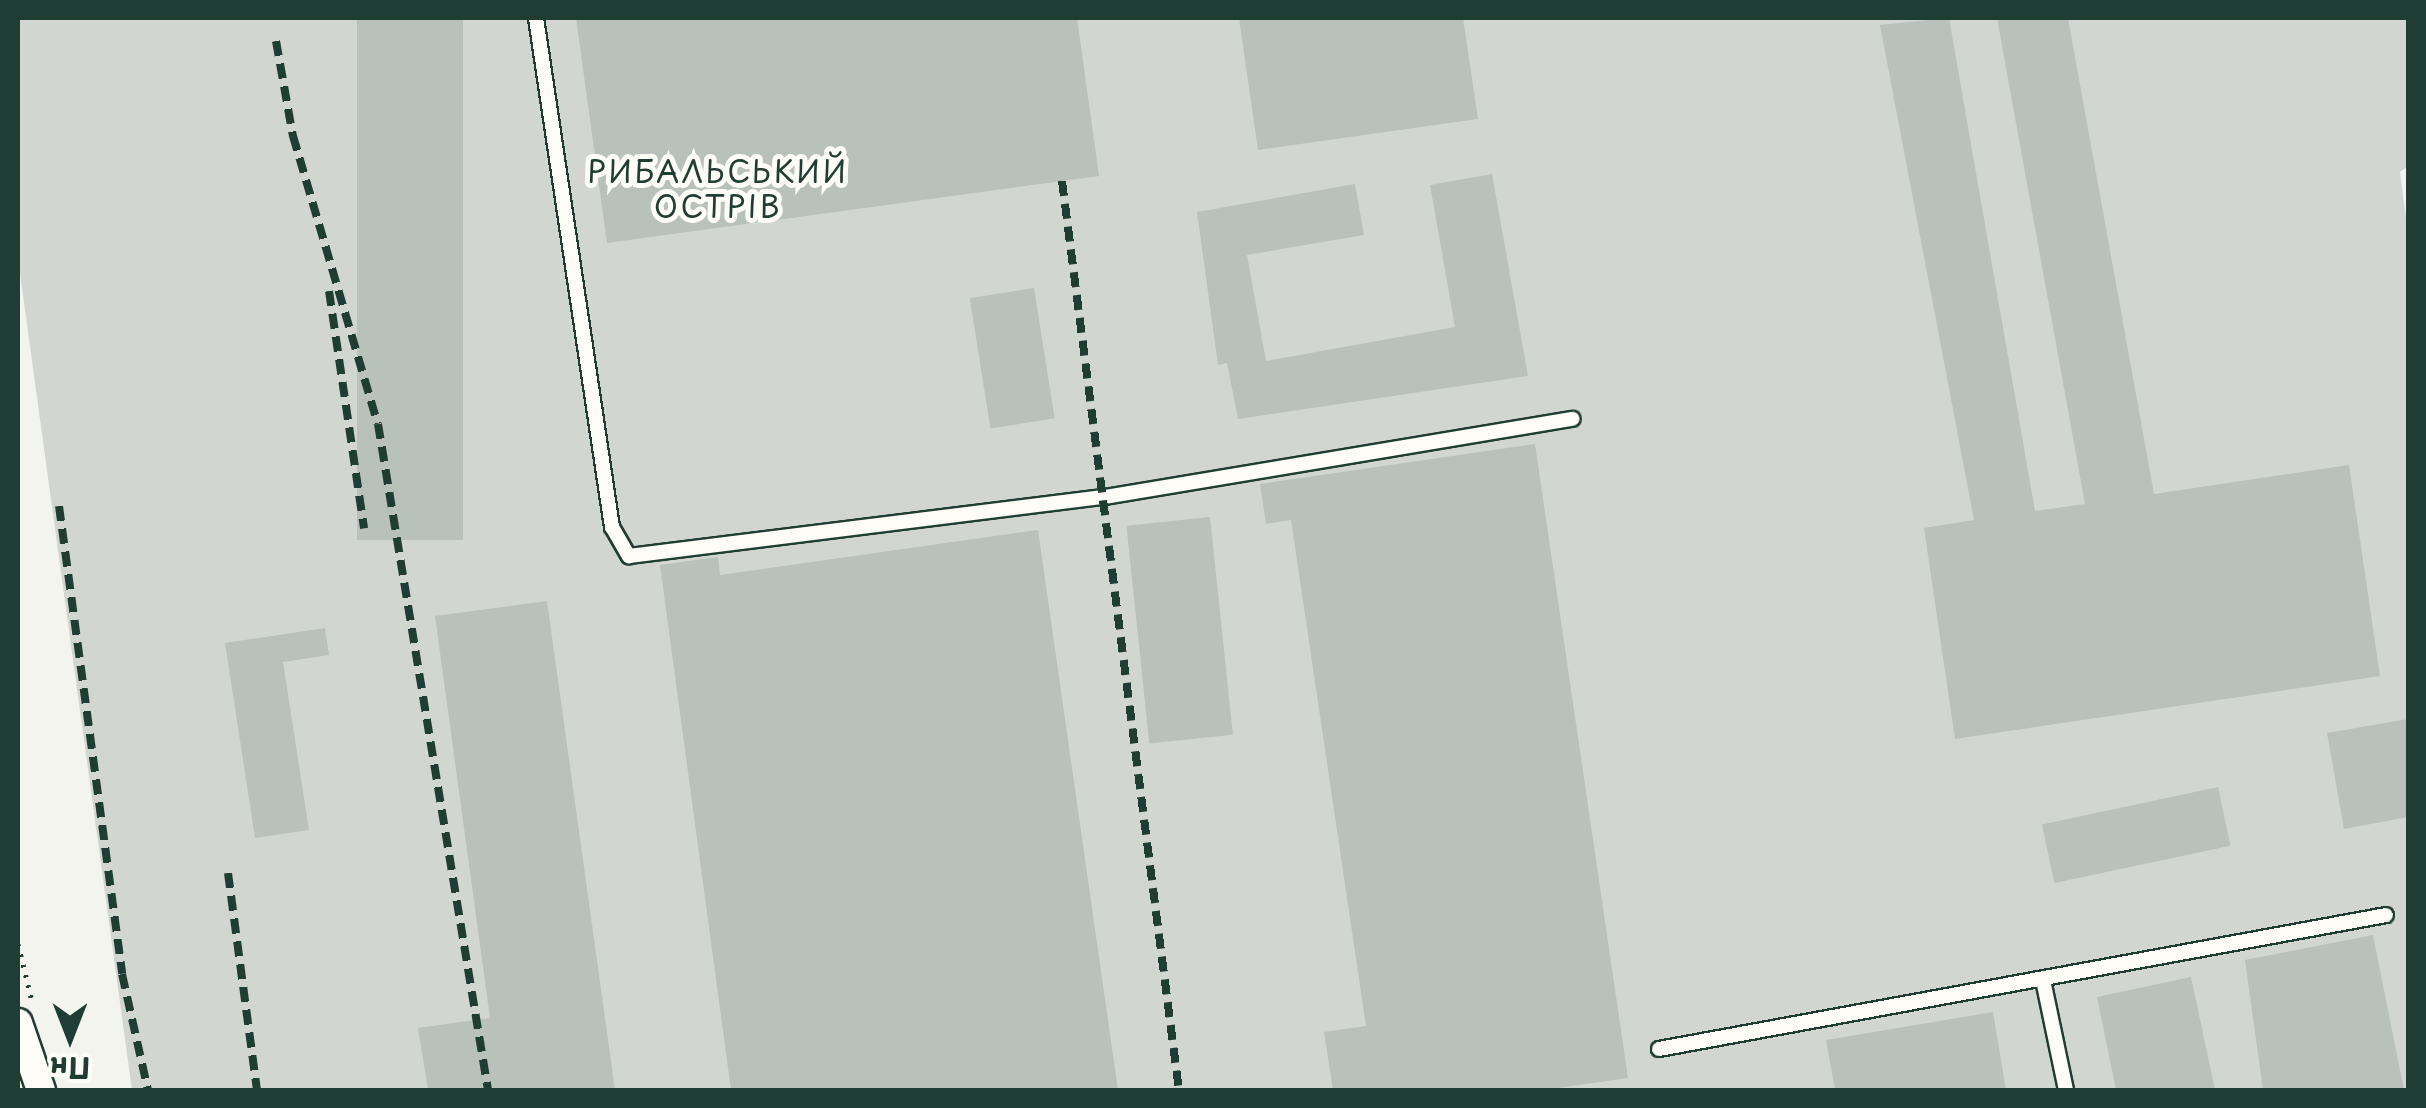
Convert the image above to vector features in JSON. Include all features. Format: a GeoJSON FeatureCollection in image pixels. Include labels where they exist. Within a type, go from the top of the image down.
{"type":"FeatureCollection","features":[{"type":"Feature","properties":{"kind":"street"},"geometry":{"type":"LineString","coordinates":[[27,1021],[40,1090]]}},
{"type":"Feature","properties":{"kind":"lane"},"geometry":{"type":"LineString","coordinates":[[536,18],[612,528],[629,556],[1105,497],[1573,419]]}},
{"type":"Feature","properties":{"kind":"lane"},"geometry":{"type":"LineString","coordinates":[[1659,1048],[2386,915]]}},
{"type":"Feature","properties":{"kind":"lane"},"geometry":{"type":"LineString","coordinates":[[2043,980],[2066,1090]]}},
{"type":"Feature","properties":{"kind":"path"},"geometry":{"type":"LineString","coordinates":[[18,944],[27,1021]]}},
{"type":"Feature","properties":{"kind":"shaded area"},"geometry":{"type":"Polygon","coordinates":[[[18,18],[2408,18],[2408,166],[2400,172],[2408,233],[2408,1090],[132,1090],[18,259],[18,18]]]}},
{"type":"Feature","properties":{"kind":"building"},"geometry":{"type":"Polygon","coordinates":[[[357,18],[463,18],[463,540],[357,540],[357,18]]]}},
{"type":"Feature","properties":{"kind":"building"},"geometry":{"type":"Polygon","coordinates":[[[576,18],[1077,18],[1099,176],[607,243],[576,18]]]}},
{"type":"Feature","properties":{"kind":"building"},"geometry":{"type":"Polygon","coordinates":[[[1239,18],[1463,18],[1478,119],[1258,150],[1239,18]]]}},
{"type":"Feature","properties":{"kind":"building"},"geometry":{"type":"Polygon","coordinates":[[[1949,18],[2035,511],[2085,504],[1997,18],[2068,18],[2154,494],[2349,465],[2380,676],[1955,739],[1924,528],[1974,520],[1880,25],[1949,18]]]}},
{"type":"Feature","properties":{"kind":"building"},"geometry":{"type":"Polygon","coordinates":[[[1492,174],[1528,376],[1238,419],[1227,363],[1218,365],[1197,212],[1355,184],[1364,235],[1247,255],[1266,361],[1455,327],[1430,185],[1492,174]]]}},
{"type":"Feature","properties":{"kind":"building"},"geometry":{"type":"Polygon","coordinates":[[[1034,288],[1055,418],[990,429],[970,298],[1034,288]]]}},
{"type":"Feature","properties":{"kind":"building"},"geometry":{"type":"Polygon","coordinates":[[[1535,444],[1628,1078],[1544,1090],[1333,1090],[1324,1032],[1366,1026],[1291,520],[1266,524],[1260,484],[1535,444]]]}},
{"type":"Feature","properties":{"kind":"building"},"geometry":{"type":"Polygon","coordinates":[[[1210,517],[1233,735],[1149,744],[1126,526],[1210,517]]]}},
{"type":"Feature","properties":{"kind":"building"},"geometry":{"type":"Polygon","coordinates":[[[1038,530],[1118,1090],[731,1090],[660,565],[718,557],[720,575],[1038,530]]]}},
{"type":"Feature","properties":{"kind":"building"},"geometry":{"type":"Polygon","coordinates":[[[547,601],[615,1090],[428,1090],[418,1028],[490,1018],[435,616],[547,601]]]}},
{"type":"Feature","properties":{"kind":"building"},"geometry":{"type":"Polygon","coordinates":[[[325,628],[329,655],[283,662],[309,830],[255,838],[225,643],[325,628]]]}},
{"type":"Feature","properties":{"kind":"building"},"geometry":{"type":"Polygon","coordinates":[[[2408,719],[2408,817],[2344,829],[2327,733],[2408,719]]]}},
{"type":"Feature","properties":{"kind":"building"},"geometry":{"type":"Polygon","coordinates":[[[2218,787],[2230,846],[2054,883],[2042,824],[2218,787]]]}},
{"type":"Feature","properties":{"kind":"building"},"geometry":{"type":"Polygon","coordinates":[[[2373,935],[2404,1090],[2263,1090],[2245,960],[2373,935]]]}},
{"type":"Feature","properties":{"kind":"building"},"geometry":{"type":"Polygon","coordinates":[[[2191,977],[2215,1090],[2116,1090],[2097,997],[2191,977]]]}},
{"type":"Feature","properties":{"kind":"building"},"geometry":{"type":"Polygon","coordinates":[[[1993,1012],[2006,1090],[1835,1090],[1826,1040],[1993,1012]]]}},
{"type":"Feature","properties":{"kind":"railway"},"geometry":{"type":"LineString","coordinates":[[276,41],[293,136],[378,424],[488,1090]]}},
{"type":"Feature","properties":{"kind":"railway"},"geometry":{"type":"LineString","coordinates":[[1062,181],[1179,1090]]}},
{"type":"Feature","properties":{"kind":"railway"},"geometry":{"type":"LineString","coordinates":[[329,291],[364,528]]}},
{"type":"Feature","properties":{"kind":"railway"},"geometry":{"type":"LineString","coordinates":[[59,506],[122,974],[148,1090]]}},
{"type":"Feature","properties":{"kind":"railway"},"geometry":{"type":"LineString","coordinates":[[228,873],[257,1090]]}},
{"type":"Feature","properties":{"kind":"district","name":"РИБАЛЬСЬКИЙ ОСТРІВ"},"geometry":{"type":"Point","coordinates":[718,188]}}]}
